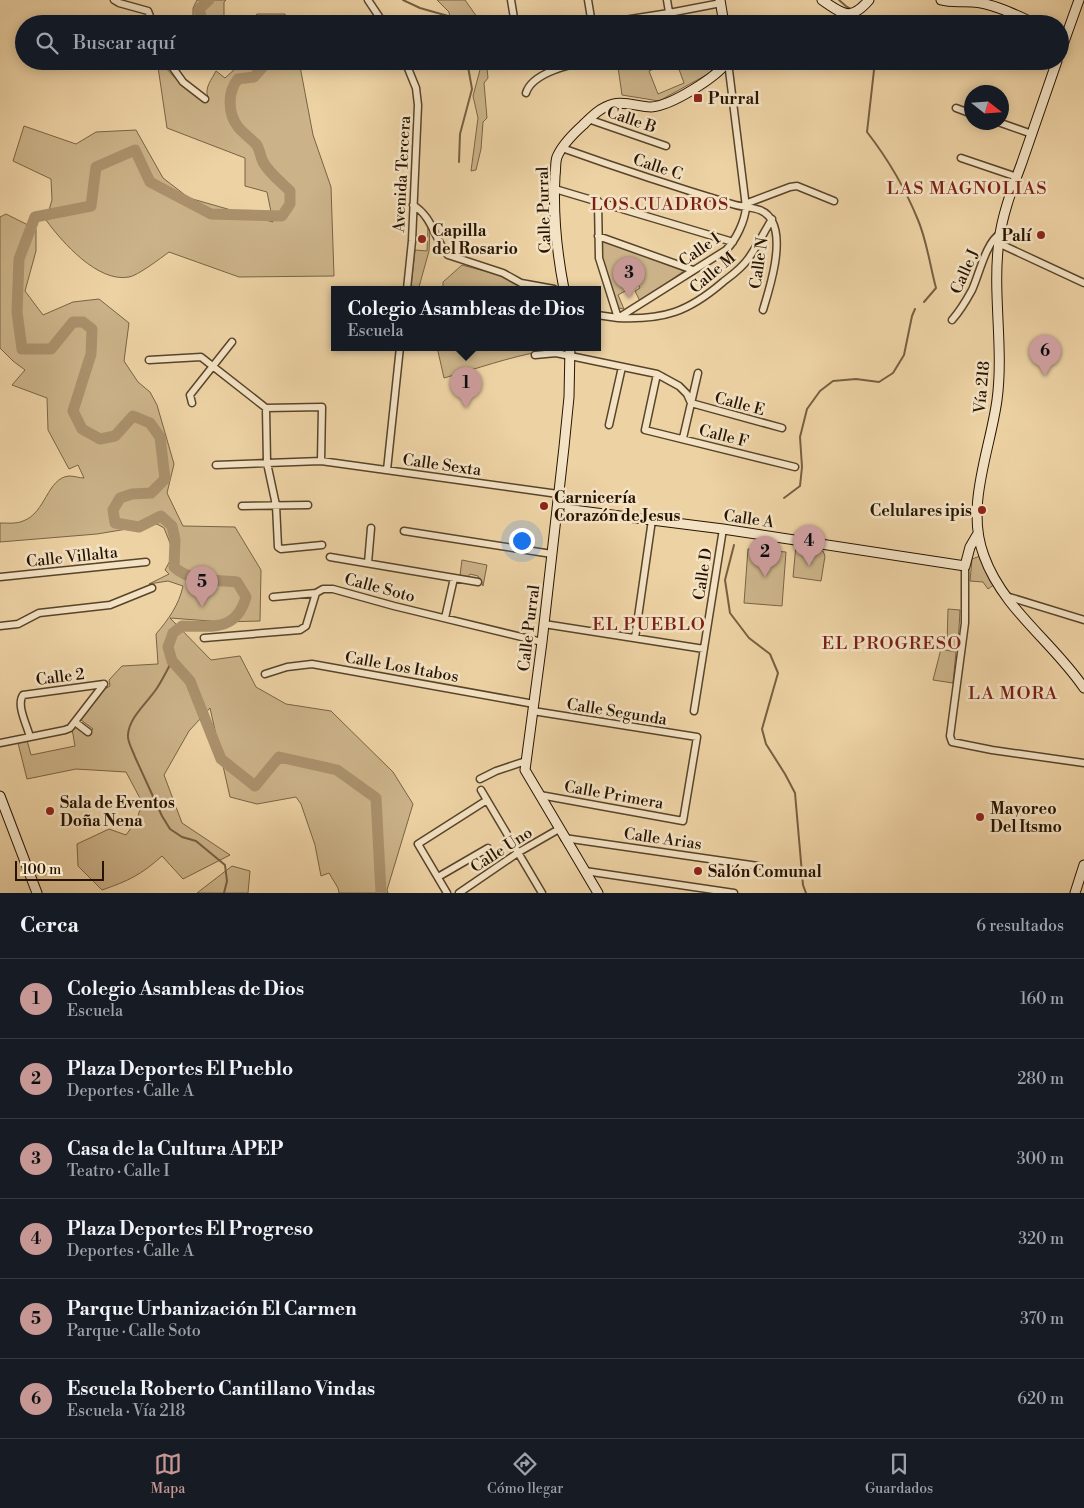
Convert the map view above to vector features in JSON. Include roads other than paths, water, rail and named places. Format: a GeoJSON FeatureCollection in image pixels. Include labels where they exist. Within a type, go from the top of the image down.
{"type":"FeatureCollection","features":[{"type":"Feature","properties":{"kind":"street"},"geometry":{"type":"LineString","coordinates":[[114,0],[148,11],[150,15]]}},
{"type":"Feature","properties":{"kind":"street"},"geometry":{"type":"LineString","coordinates":[[368,0],[378,15]]}},
{"type":"Feature","properties":{"kind":"street"},"geometry":{"type":"LineString","coordinates":[[511,0],[514,15]]}},
{"type":"Feature","properties":{"kind":"street"},"geometry":{"type":"LineString","coordinates":[[588,0],[590,15]]}},
{"type":"Feature","properties":{"kind":"street"},"geometry":{"type":"LineString","coordinates":[[667,0],[669,13]]}},
{"type":"Feature","properties":{"kind":"street"},"geometry":{"type":"LineString","coordinates":[[822,0],[846,14],[852,15],[861,10],[869,0]]}},
{"type":"Feature","properties":{"kind":"street"},"geometry":{"type":"LineString","coordinates":[[941,0],[965,3],[970,1],[1016,15]]}},
{"type":"Feature","properties":{"kind":"street"},"geometry":{"type":"LineString","coordinates":[[1069,22],[1079,0]]}},
{"type":"Feature","properties":{"kind":"street"},"geometry":{"type":"LineString","coordinates":[[656,15],[720,1],[722,15]]}},
{"type":"Feature","properties":{"kind":"street"},"geometry":{"type":"LineString","coordinates":[[174,70],[183,82],[205,99]]}},
{"type":"Feature","properties":{"kind":"street","name":"Avenida Tercera"},"geometry":{"type":"LineString","coordinates":[[407,286],[418,97],[410,70]]}},
{"type":"Feature","properties":{"kind":"street"},"geometry":{"type":"LineString","coordinates":[[526,93],[530,85],[546,74],[556,70]]}},
{"type":"Feature","properties":{"kind":"street","name":"Calle Purral"},"geometry":{"type":"LineString","coordinates":[[563,286],[559,264],[554,190],[556,158],[562,148],[571,136],[599,110],[616,103],[652,107],[663,104],[694,89],[710,79],[720,70]]}},
{"type":"Feature","properties":{"kind":"street","name":"Calle I"},"geometry":{"type":"LineString","coordinates":[[618,318],[726,250],[743,220],[746,206],[729,70]]}},
{"type":"Feature","properties":{"kind":"street","name":"Vía 218"},"geometry":{"type":"LineString","coordinates":[[1054,70],[1016,177],[999,238],[999,380],[976,521],[977,536],[984,556],[992,577],[1004,596],[1084,688]]}},
{"type":"Feature","properties":{"kind":"street"},"geometry":{"type":"LineString","coordinates":[[956,108],[964,111]]}},
{"type":"Feature","properties":{"kind":"street","name":"Calle B"},"geometry":{"type":"LineString","coordinates":[[588,119],[666,146]]}},
{"type":"Feature","properties":{"kind":"street"},"geometry":{"type":"LineString","coordinates":[[1009,126],[1032,134]]}},
{"type":"Feature","properties":{"kind":"street","name":"Calle C"},"geometry":{"type":"LineString","coordinates":[[562,148],[655,180],[746,206]]}},
{"type":"Feature","properties":{"kind":"street"},"geometry":{"type":"LineString","coordinates":[[961,158],[1016,177]]}},
{"type":"Feature","properties":{"kind":"street"},"geometry":{"type":"LineString","coordinates":[[746,206],[790,186],[797,186],[834,201]]}},
{"type":"Feature","properties":{"kind":"street"},"geometry":{"type":"LineString","coordinates":[[554,190],[598,201],[732,242]]}},
{"type":"Feature","properties":{"kind":"street"},"geometry":{"type":"LineString","coordinates":[[598,201],[599,258],[618,318],[601,316]]}},
{"type":"Feature","properties":{"kind":"street"},"geometry":{"type":"LineString","coordinates":[[413,205],[422,210],[427,217],[448,255],[503,273],[521,284],[534,286]]}},
{"type":"Feature","properties":{"kind":"street","name":"Calle N"},"geometry":{"type":"LineString","coordinates":[[746,206],[759,209],[772,219],[775,226],[776,248],[763,310]]}},
{"type":"Feature","properties":{"kind":"street","name":"Calle M"},"geometry":{"type":"LineString","coordinates":[[618,318],[644,319],[659,317],[677,312],[705,297],[739,269],[748,259],[772,219]]}},
{"type":"Feature","properties":{"kind":"street"},"geometry":{"type":"LineString","coordinates":[[598,236],[693,270]]}},
{"type":"Feature","properties":{"kind":"street"},"geometry":{"type":"LineString","coordinates":[[999,238],[1084,283]]}},
{"type":"Feature","properties":{"kind":"street","name":"Calle J"},"geometry":{"type":"LineString","coordinates":[[952,320],[971,291],[992,241],[999,238]]}},
{"type":"Feature","properties":{"kind":"street"},"geometry":{"type":"LineString","coordinates":[[192,403],[190,395],[232,342]]}},
{"type":"Feature","properties":{"kind":"street"},"geometry":{"type":"LineString","coordinates":[[387,470],[400,351]]}},
{"type":"Feature","properties":{"kind":"street"},"geometry":{"type":"LineString","coordinates":[[535,356],[570,351],[622,367],[657,374],[670,379],[679,386],[687,394],[691,404]]}},
{"type":"Feature","properties":{"kind":"street","name":"Calle Purral"},"geometry":{"type":"LineString","coordinates":[[570,351],[569,397],[542,642],[525,770],[598,893]]}},
{"type":"Feature","properties":{"kind":"street"},"geometry":{"type":"LineString","coordinates":[[148,360],[200,357],[213,365],[266,408],[322,407],[321,461]]}},
{"type":"Feature","properties":{"kind":"street"},"geometry":{"type":"LineString","coordinates":[[609,425],[622,367]]}},
{"type":"Feature","properties":{"kind":"street"},"geometry":{"type":"LineString","coordinates":[[683,438],[698,373]]}},
{"type":"Feature","properties":{"kind":"street","name":"Calle F"},"geometry":{"type":"LineString","coordinates":[[657,374],[645,430],[795,467]]}},
{"type":"Feature","properties":{"kind":"street","name":"Calle E"},"geometry":{"type":"LineString","coordinates":[[691,404],[782,428]]}},
{"type":"Feature","properties":{"kind":"street"},"geometry":{"type":"LineString","coordinates":[[266,408],[267,463],[276,506],[278,547],[281,549],[322,546]]}},
{"type":"Feature","properties":{"kind":"street","name":"Calle Sexta"},"geometry":{"type":"LineString","coordinates":[[216,465],[321,461],[558,494]]}},
{"type":"Feature","properties":{"kind":"street"},"geometry":{"type":"LineString","coordinates":[[242,506],[308,505]]}},
{"type":"Feature","properties":{"kind":"street","name":"Calle A"},"geometry":{"type":"LineString","coordinates":[[557,508],[723,530],[965,566]]}},
{"type":"Feature","properties":{"kind":"street"},"geometry":{"type":"LineString","coordinates":[[635,638],[652,520]]}},
{"type":"Feature","properties":{"kind":"street"},"geometry":{"type":"LineString","coordinates":[[368,563],[371,528]]}},
{"type":"Feature","properties":{"kind":"street"},"geometry":{"type":"LineString","coordinates":[[404,530],[552,554]]}},
{"type":"Feature","properties":{"kind":"street","name":"Calle D"},"geometry":{"type":"LineString","coordinates":[[694,711],[723,530]]}},
{"type":"Feature","properties":{"kind":"street"},"geometry":{"type":"LineString","coordinates":[[977,536],[970,548],[965,566],[965,623],[950,736],[952,742],[1084,763]]}},
{"type":"Feature","properties":{"kind":"street"},"geometry":{"type":"LineString","coordinates":[[330,557],[478,582]]}},
{"type":"Feature","properties":{"kind":"street","name":"Calle Villalta"},"geometry":{"type":"LineString","coordinates":[[0,578],[146,562]]}},
{"type":"Feature","properties":{"kind":"street"},"geometry":{"type":"LineString","coordinates":[[446,618],[454,578]]}},
{"type":"Feature","properties":{"kind":"street"},"geometry":{"type":"LineString","coordinates":[[0,626],[18,624],[39,613],[110,605],[152,588]]}},
{"type":"Feature","properties":{"kind":"street","name":"Calle Soto"},"geometry":{"type":"LineString","coordinates":[[273,597],[316,594],[323,589],[333,589],[542,642]]}},
{"type":"Feature","properties":{"kind":"street"},"geometry":{"type":"LineString","coordinates":[[204,638],[300,630],[306,626],[316,594]]}},
{"type":"Feature","properties":{"kind":"street"},"geometry":{"type":"LineString","coordinates":[[1004,596],[1084,620]]}},
{"type":"Feature","properties":{"kind":"street"},"geometry":{"type":"LineString","coordinates":[[544,624],[704,650]]}},
{"type":"Feature","properties":{"kind":"street","name":"Calle Los Itabos"},"geometry":{"type":"LineString","coordinates":[[265,674],[299,664],[312,664],[533,708]]}},
{"type":"Feature","properties":{"kind":"street","name":"Calle 2"},"geometry":{"type":"LineString","coordinates":[[30,736],[20,704],[21,697],[26,694],[104,684],[75,722]]}},
{"type":"Feature","properties":{"kind":"street","name":"Calle Segunda"},"geometry":{"type":"LineString","coordinates":[[533,708],[697,738],[682,821]]}},
{"type":"Feature","properties":{"kind":"street"},"geometry":{"type":"LineString","coordinates":[[0,743],[65,730],[75,722],[88,732]]}},
{"type":"Feature","properties":{"kind":"street"},"geometry":{"type":"LineString","coordinates":[[480,779],[496,771],[526,761]]}},
{"type":"Feature","properties":{"kind":"street"},"geometry":{"type":"LineString","coordinates":[[481,790],[542,893]]}},
{"type":"Feature","properties":{"kind":"street","name":"Calle Primera"},"geometry":{"type":"LineString","coordinates":[[540,795],[682,821]]}},
{"type":"Feature","properties":{"kind":"street"},"geometry":{"type":"LineString","coordinates":[[0,796],[37,893]]}},
{"type":"Feature","properties":{"kind":"street"},"geometry":{"type":"LineString","coordinates":[[447,893],[418,844],[487,800]]}},
{"type":"Feature","properties":{"kind":"street","name":"Calle Uno"},"geometry":{"type":"LineString","coordinates":[[459,893],[519,852],[559,829]]}},
{"type":"Feature","properties":{"kind":"street","name":"Calle Arias"},"geometry":{"type":"LineString","coordinates":[[564,838],[758,866]]}},
{"type":"Feature","properties":{"kind":"street"},"geometry":{"type":"LineString","coordinates":[[438,877],[488,848]]}},
{"type":"Feature","properties":{"kind":"street"},"geometry":{"type":"LineString","coordinates":[[1075,893],[1084,865]]}},
{"type":"Feature","properties":{"kind":"street"},"geometry":{"type":"LineString","coordinates":[[584,871],[734,893]]}},
{"type":"Feature","properties":{"kind":"waterway"},"geometry":{"type":"LineString","coordinates":[[201,15],[199,9],[209,0]]}},
{"type":"Feature","properties":{"kind":"waterway"},"geometry":{"type":"LineString","coordinates":[[403,0],[420,8],[444,15]]}},
{"type":"Feature","properties":{"kind":"waterway"},"geometry":{"type":"LineString","coordinates":[[839,0],[853,10]]}},
{"type":"Feature","properties":{"kind":"waterway"},"geometry":{"type":"LineString","coordinates":[[260,70],[254,77],[238,79],[234,84],[230,103],[231,110],[238,127],[256,144],[266,166],[290,191],[290,204],[282,216],[211,214],[150,182],[135,150],[96,167],[91,206],[35,217],[19,259],[17,312],[22,349],[51,349],[73,322],[83,322],[92,329],[91,354],[73,411],[82,429],[100,439],[115,436],[133,416],[150,423],[160,437],[165,479],[151,493],[132,494],[120,498],[113,510],[115,523],[139,527],[161,516],[172,526],[175,540],[174,567],[180,572],[196,578],[237,582],[246,597],[242,608],[229,622],[213,626],[182,626],[173,633],[168,647],[172,661],[190,681],[221,759],[255,786],[279,757],[337,770],[376,798],[381,893]]}},
{"type":"Feature","properties":{"kind":"waterway"},"geometry":{"type":"LineString","coordinates":[[459,162],[460,134],[472,89],[469,70]]}},
{"type":"Feature","properties":{"kind":"waterway"},"geometry":{"type":"LineString","coordinates":[[874,70],[867,132],[908,197],[921,228],[936,288],[924,302]]}},
{"type":"Feature","properties":{"kind":"waterway"},"geometry":{"type":"LineString","coordinates":[[784,498],[800,486],[802,467],[800,437],[807,409],[820,391],[833,381],[856,379],[879,382],[893,373],[904,355],[915,309]]}},
{"type":"Feature","properties":{"kind":"waterway"},"geometry":{"type":"LineString","coordinates":[[734,545],[725,580],[730,613],[749,638],[770,654],[778,673],[762,729],[766,744],[795,793],[803,885],[806,893]]}},
{"type":"Feature","properties":{"kind":"waterway"},"geometry":{"type":"LineString","coordinates":[[172,661],[157,688],[132,722],[129,728],[128,740],[162,816],[170,829],[182,837],[196,841],[225,865],[227,881],[224,893]]}},
{"type":"Feature","properties":{"kind":"place","name":"Purral"},"geometry":{"type":"Point","coordinates":[698,98]}},
{"type":"Feature","properties":{"kind":"place","name":"Palí"},"geometry":{"type":"Point","coordinates":[1041,235]}},
{"type":"Feature","properties":{"kind":"place","name":"Capilla del Rosario"},"geometry":{"type":"Point","coordinates":[422,239]}},
{"type":"Feature","properties":{"kind":"place","name":"Casa de la Cultura APEP"},"geometry":{"type":"Point","coordinates":[629,298]}},
{"type":"Feature","properties":{"kind":"place","name":"Escuela Roberto Cantillano Vindas"},"geometry":{"type":"Point","coordinates":[1045,376]}},
{"type":"Feature","properties":{"kind":"place","name":"Colegio Asambleas de Dios"},"geometry":{"type":"Point","coordinates":[466,408]}},
{"type":"Feature","properties":{"kind":"place","name":"Carnicería Corazón de Jesus"},"geometry":{"type":"Point","coordinates":[544,506]}},
{"type":"Feature","properties":{"kind":"place","name":"Celulares ipis"},"geometry":{"type":"Point","coordinates":[982,510]}},
{"type":"Feature","properties":{"kind":"place","name":"Plaza Deportes El Progreso"},"geometry":{"type":"Point","coordinates":[809,566]}},
{"type":"Feature","properties":{"kind":"place","name":"Plaza Deportes El Pueblo"},"geometry":{"type":"Point","coordinates":[765,577]}},
{"type":"Feature","properties":{"kind":"place","name":"Parque Urbanización El Carmen"},"geometry":{"type":"Point","coordinates":[202,607]}},
{"type":"Feature","properties":{"kind":"place","name":"Sala de Eventos Doña Nena"},"geometry":{"type":"Point","coordinates":[50,811]}},
{"type":"Feature","properties":{"kind":"place","name":"Mayoreo Del Itsmo"},"geometry":{"type":"Point","coordinates":[980,817]}},
{"type":"Feature","properties":{"kind":"place","name":"Salón Comunal"},"geometry":{"type":"Point","coordinates":[698,871]}},
{"type":"Feature","properties":{"kind":"district","name":"LAS MAGNOLIAS"},"geometry":{"type":"Point","coordinates":[967,188]}},
{"type":"Feature","properties":{"kind":"district","name":"LOS CUADROS"},"geometry":{"type":"Point","coordinates":[660,204]}},
{"type":"Feature","properties":{"kind":"district","name":"EL PUEBLO"},"geometry":{"type":"Point","coordinates":[649,624]}},
{"type":"Feature","properties":{"kind":"district","name":"EL PROGRESO"},"geometry":{"type":"Point","coordinates":[892,643]}},
{"type":"Feature","properties":{"kind":"district","name":"LA MORA"},"geometry":{"type":"Point","coordinates":[1013,693]}}]}
